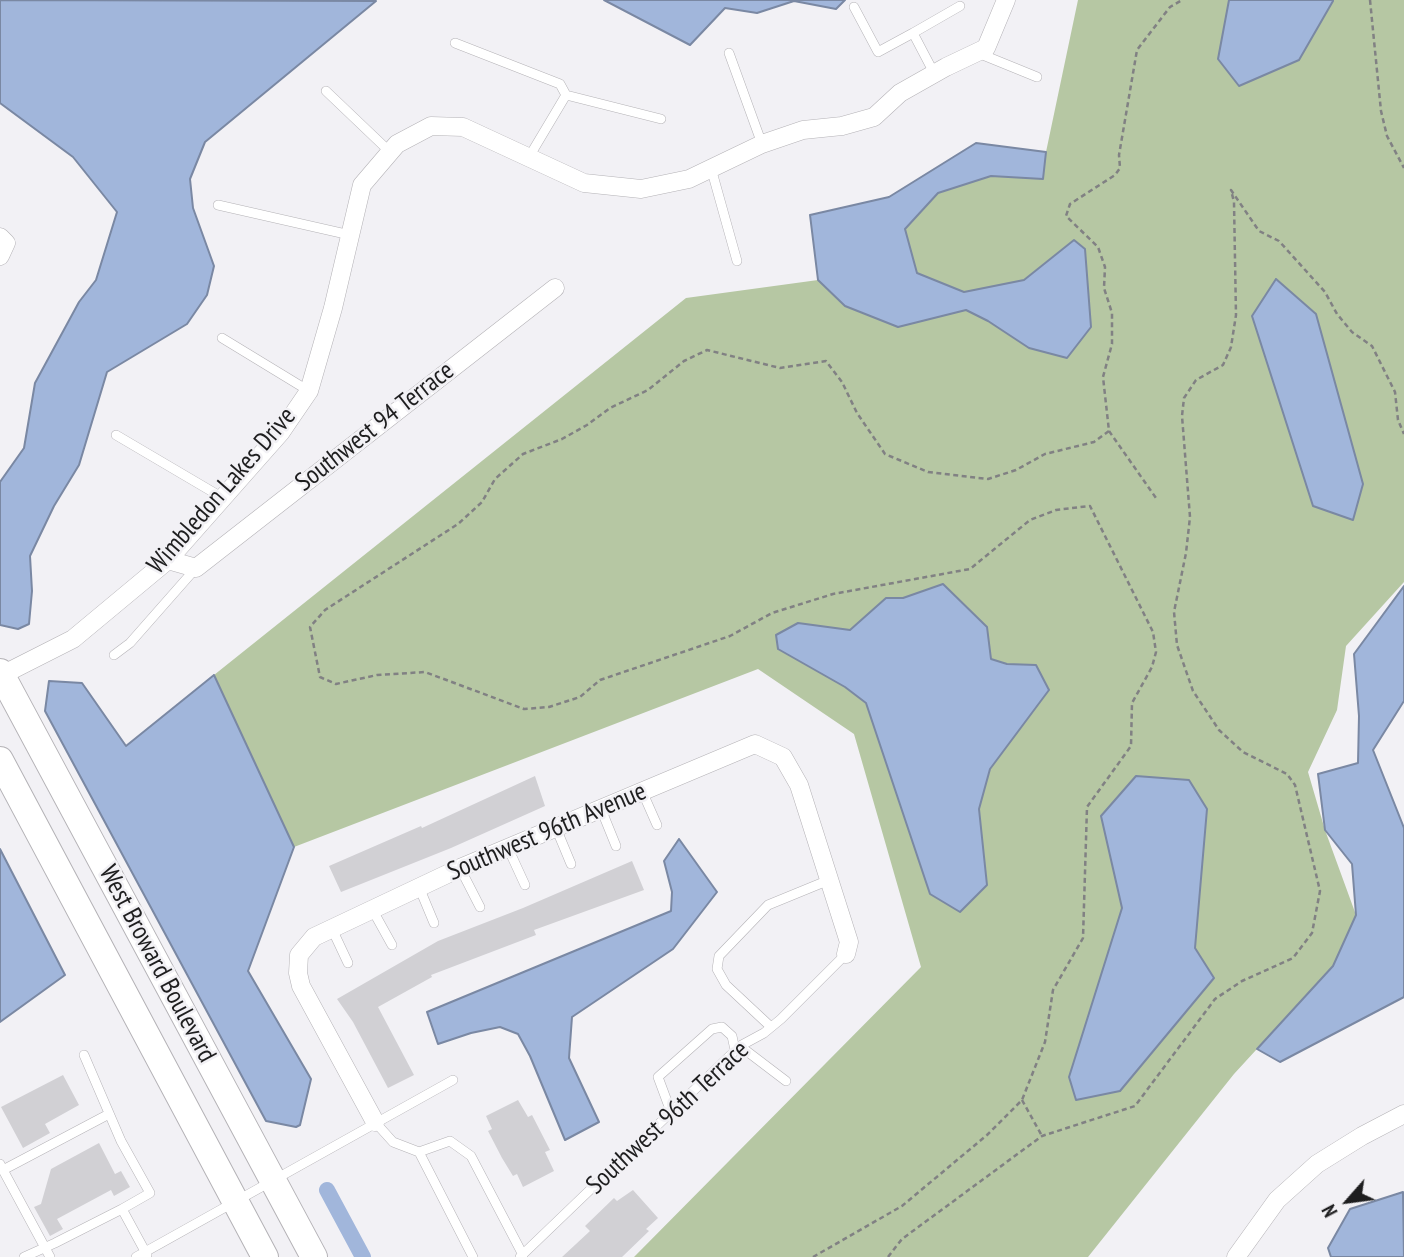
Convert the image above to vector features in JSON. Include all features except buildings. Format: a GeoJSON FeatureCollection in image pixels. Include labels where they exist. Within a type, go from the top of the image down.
{"type":"FeatureCollection","features":[{"type":"Feature","properties":{"kind":"main road","name":"West Broward Boulevard"},"geometry":{"type":"LineString","coordinates":[[1,676],[314,1257]]}},
{"type":"Feature","properties":{"kind":"main road","name":"West Broward Boulevard"},"geometry":{"type":"LineString","coordinates":[[0,760],[265,1257]]}},
{"type":"Feature","properties":{"kind":"street","name":"Wimbledon Lakes Drive"},"geometry":{"type":"LineString","coordinates":[[1,676],[74,639],[168,560],[281,432],[309,391],[333,307],[362,185],[397,145],[431,126],[463,127],[584,183],[641,189],[689,179],[762,144],[803,130],[842,126],[874,117],[901,93],[986,48],[1006,0]]}},
{"type":"Feature","properties":{"kind":"street"},"geometry":{"type":"LineString","coordinates":[[0,237],[6,243],[0,256]]}},
{"type":"Feature","properties":{"kind":"street","name":"Southwest 94 Terrace"},"geometry":{"type":"LineString","coordinates":[[196,568],[555,288]]}},
{"type":"Feature","properties":{"kind":"street"},"geometry":{"type":"LineString","coordinates":[[168,560],[196,568]]}},
{"type":"Feature","properties":{"kind":"street","name":"Southwest 96th Avenue"},"geometry":{"type":"LineString","coordinates":[[375,1122],[301,986],[298,973],[299,955],[314,937],[460,868],[755,744],[783,757],[799,785],[849,942],[846,954]]}},
{"type":"Feature","properties":{"kind":"street"},"geometry":{"type":"LineString","coordinates":[[1236,1257],[1277,1200],[1317,1164],[1404,1114]]}},
{"type":"Feature","properties":{"kind":"lane"},"geometry":{"type":"LineString","coordinates":[[854,6],[878,52],[960,6]]}},
{"type":"Feature","properties":{"kind":"lane"},"geometry":{"type":"LineString","coordinates":[[913,33],[934,74]]}},
{"type":"Feature","properties":{"kind":"lane"},"geometry":{"type":"LineString","coordinates":[[454,43],[560,84],[566,95],[662,119]]}},
{"type":"Feature","properties":{"kind":"lane"},"geometry":{"type":"LineString","coordinates":[[976,52],[1037,77]]}},
{"type":"Feature","properties":{"kind":"lane"},"geometry":{"type":"LineString","coordinates":[[729,53],[762,144]]}},
{"type":"Feature","properties":{"kind":"lane"},"geometry":{"type":"LineString","coordinates":[[326,91],[390,152]]}},
{"type":"Feature","properties":{"kind":"lane"},"geometry":{"type":"LineString","coordinates":[[529,157],[566,95]]}},
{"type":"Feature","properties":{"kind":"lane"},"geometry":{"type":"LineString","coordinates":[[711,168],[737,261]]}},
{"type":"Feature","properties":{"kind":"lane"},"geometry":{"type":"LineString","coordinates":[[218,205],[350,235]]}},
{"type":"Feature","properties":{"kind":"lane"},"geometry":{"type":"LineString","coordinates":[[222,338],[309,391]]}},
{"type":"Feature","properties":{"kind":"lane"},"geometry":{"type":"LineString","coordinates":[[116,435],[223,498]]}},
{"type":"Feature","properties":{"kind":"lane","name":"Southwest 94 Terrace"},"geometry":{"type":"LineString","coordinates":[[114,655],[130,643],[196,568]]}},
{"type":"Feature","properties":{"kind":"lane"},"geometry":{"type":"LineString","coordinates":[[642,791],[657,825]]}},
{"type":"Feature","properties":{"kind":"lane"},"geometry":{"type":"LineString","coordinates":[[601,809],[616,846]]}},
{"type":"Feature","properties":{"kind":"lane"},"geometry":{"type":"LineString","coordinates":[[556,828],[571,864]]}},
{"type":"Feature","properties":{"kind":"lane"},"geometry":{"type":"LineString","coordinates":[[508,848],[525,885]]}},
{"type":"Feature","properties":{"kind":"lane"},"geometry":{"type":"LineString","coordinates":[[460,868],[480,906]]}},
{"type":"Feature","properties":{"kind":"lane"},"geometry":{"type":"LineString","coordinates":[[771,1027],[726,985],[717,969],[719,956],[768,905],[829,880]]}},
{"type":"Feature","properties":{"kind":"lane"},"geometry":{"type":"LineString","coordinates":[[419,887],[434,923]]}},
{"type":"Feature","properties":{"kind":"lane"},"geometry":{"type":"LineString","coordinates":[[372,909],[392,945]]}},
{"type":"Feature","properties":{"kind":"lane"},"geometry":{"type":"LineString","coordinates":[[332,929],[348,963]]}},
{"type":"Feature","properties":{"kind":"lane","name":"Southwest 96th Terrace"},"geometry":{"type":"LineString","coordinates":[[419,1152],[450,1141],[471,1156],[522,1256],[738,1048],[771,1027],[846,954]]}},
{"type":"Feature","properties":{"kind":"lane"},"geometry":{"type":"LineString","coordinates":[[671,1112],[658,1076],[712,1029],[722,1027],[732,1036],[738,1048],[786,1081]]}},
{"type":"Feature","properties":{"kind":"lane"},"geometry":{"type":"LineString","coordinates":[[24,1257],[150,1193],[109,1114],[84,1055]]}},
{"type":"Feature","properties":{"kind":"lane"},"geometry":{"type":"LineString","coordinates":[[136,1257],[147,1254],[453,1080]]}},
{"type":"Feature","properties":{"kind":"lane"},"geometry":{"type":"LineString","coordinates":[[50,1257],[2,1167],[109,1114]]}},
{"type":"Feature","properties":{"kind":"lane"},"geometry":{"type":"LineString","coordinates":[[375,1122],[393,1142],[419,1152],[473,1257]]}},
{"type":"Feature","properties":{"kind":"lane"},"geometry":{"type":"LineString","coordinates":[[122,1209],[147,1254]]}},
{"type":"Feature","properties":{"kind":"path"},"geometry":{"type":"LineString","coordinates":[[1156,498],[1109,431],[1103,377],[1112,344],[1112,313],[1104,288],[1105,267],[1098,247],[1066,216],[1070,204],[1115,175],[1120,168],[1119,155],[1137,50],[1170,7],[1182,0]]}},
{"type":"Feature","properties":{"kind":"path"},"geometry":{"type":"LineString","coordinates":[[1370,0],[1381,111],[1387,136],[1404,167]]}},
{"type":"Feature","properties":{"kind":"path"},"geometry":{"type":"LineString","coordinates":[[888,1257],[901,1239],[1042,1136],[1135,1106],[1215,999],[1242,981],[1293,958],[1312,933],[1320,891],[1295,785],[1287,774],[1243,752],[1219,730],[1193,691],[1177,645],[1174,612],[1191,517],[1182,416],[1184,398],[1196,380],[1223,365],[1231,347],[1236,315],[1234,202],[1231,190],[1259,232],[1279,242],[1325,292],[1337,314],[1352,332],[1372,346],[1395,392],[1398,420],[1404,434]]}},
{"type":"Feature","properties":{"kind":"path"},"geometry":{"type":"LineString","coordinates":[[813,1257],[902,1206],[987,1135],[1022,1100],[1045,1042],[1053,990],[1083,938],[1087,807],[1131,746],[1132,703],[1152,667],[1156,652],[1153,632],[1090,506],[1056,510],[1030,520],[970,569],[834,594],[772,613],[730,636],[600,680],[580,697],[549,707],[524,709],[425,672],[377,675],[336,684],[320,677],[310,627],[325,610],[458,524],[482,502],[495,478],[523,454],[562,439],[587,425],[610,408],[648,390],[684,361],[707,350],[780,368],[826,361],[842,382],[857,413],[885,454],[928,472],[988,479],[1016,470],[1045,454],[1094,442],[1109,431]]}},
{"type":"Feature","properties":{"kind":"path"},"geometry":{"type":"LineString","coordinates":[[1022,1100],[1042,1136]]}},
{"type":"Feature","properties":{"kind":"green space"},"geometry":{"type":"Polygon","coordinates":[[[1078,0],[1404,0],[1404,582],[1346,646],[1337,710],[1308,772],[1325,830],[1356,915],[1333,966],[1234,1074],[1088,1257],[634,1257],[921,967],[854,734],[758,669],[294,847],[214,675],[686,298],[818,280],[810,215],[889,197],[976,143],[1046,152],[1078,0]]]}},
{"type":"Feature","properties":{"kind":"water"},"geometry":{"type":"Polygon","coordinates":[[[0,0],[376,1],[205,142],[190,179],[193,208],[214,266],[207,295],[187,324],[107,372],[79,465],[54,506],[30,556],[32,591],[29,624],[18,629],[0,625],[0,482],[24,448],[35,383],[79,302],[96,280],[117,212],[73,157],[0,103],[0,0]]]}},
{"type":"Feature","properties":{"kind":"water"},"geometry":{"type":"Polygon","coordinates":[[[604,0],[845,0],[836,9],[794,1],[757,13],[725,8],[690,45],[604,0]]]}},
{"type":"Feature","properties":{"kind":"water"},"geometry":{"type":"Polygon","coordinates":[[[1229,0],[1333,1],[1299,60],[1239,86],[1218,59],[1229,0]]]}},
{"type":"Feature","properties":{"kind":"water"},"geometry":{"type":"Polygon","coordinates":[[[976,143],[1046,152],[1043,179],[991,176],[938,193],[905,229],[917,273],[964,292],[1024,280],[1074,240],[1085,249],[1091,327],[1067,358],[1029,348],[966,310],[898,327],[845,306],[818,280],[810,215],[889,197],[976,143]]]}},
{"type":"Feature","properties":{"kind":"water"},"geometry":{"type":"Polygon","coordinates":[[[1276,279],[1316,314],[1363,484],[1353,520],[1313,506],[1252,316],[1276,279]]]}},
{"type":"Feature","properties":{"kind":"water"},"geometry":{"type":"Polygon","coordinates":[[[943,584],[987,627],[991,659],[1007,664],[1036,665],[1049,690],[990,769],[979,809],[987,885],[960,912],[930,894],[866,703],[845,687],[778,649],[776,635],[798,623],[850,630],[886,598],[903,598],[943,584]]]}},
{"type":"Feature","properties":{"kind":"water"},"geometry":{"type":"Polygon","coordinates":[[[1404,586],[1404,701],[1373,750],[1404,828],[1404,997],[1280,1062],[1257,1049],[1333,966],[1356,915],[1352,864],[1325,830],[1318,774],[1358,763],[1359,716],[1354,654],[1404,586]]]}},
{"type":"Feature","properties":{"kind":"water"},"geometry":{"type":"Polygon","coordinates":[[[214,675],[294,847],[248,971],[311,1079],[300,1125],[296,1127],[266,1121],[45,711],[49,681],[82,683],[126,746],[214,675]]]}},
{"type":"Feature","properties":{"kind":"water"},"geometry":{"type":"Polygon","coordinates":[[[1136,776],[1189,780],[1207,809],[1195,948],[1214,978],[1120,1091],[1076,1100],[1069,1077],[1122,908],[1101,816],[1136,776]]]}},
{"type":"Feature","properties":{"kind":"water"},"geometry":{"type":"Polygon","coordinates":[[[679,839],[717,892],[673,949],[572,1017],[569,1058],[599,1122],[565,1140],[518,1034],[500,1027],[438,1044],[427,1012],[671,911],[672,892],[664,861],[679,839]]]}},
{"type":"Feature","properties":{"kind":"water"},"geometry":{"type":"Polygon","coordinates":[[[0,849],[65,975],[0,1022],[0,849]]]}},
{"type":"Feature","properties":{"kind":"water"},"geometry":{"type":"Polygon","coordinates":[[[1403,1192],[1404,1257],[1331,1257],[1328,1248],[1350,1209],[1403,1192]]]}},
{"type":"Feature","properties":{"kind":"waterway"},"geometry":{"type":"LineString","coordinates":[[327,1190],[363,1257]]}}]}
